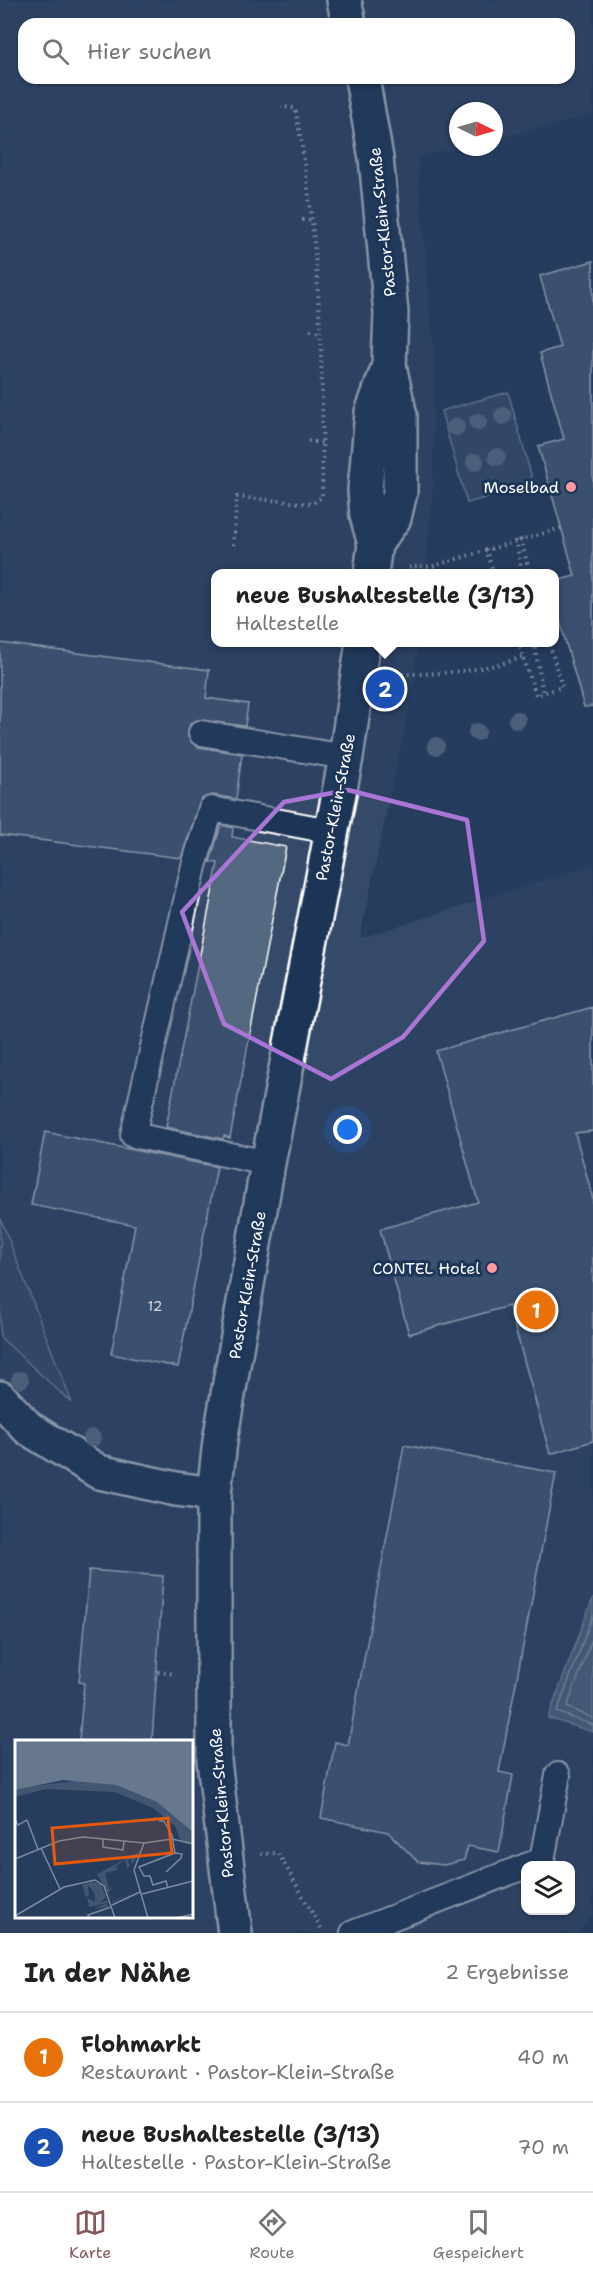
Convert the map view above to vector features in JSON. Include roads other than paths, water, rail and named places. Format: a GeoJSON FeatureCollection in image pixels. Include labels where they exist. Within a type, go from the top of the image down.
{"type":"FeatureCollection","features":[{"type":"Feature","properties":{"kind":"street"},"geometry":{"type":"LineString","coordinates":[[344,0],[348,18]]}},
{"type":"Feature","properties":{"kind":"street","name":"Pastor-Klein-Straße"},"geometry":{"type":"LineString","coordinates":[[363,84],[378,170],[391,313],[389,366],[400,416],[400,492],[394,518],[373,559]]}},
{"type":"Feature","properties":{"kind":"street","name":"Pastor-Klein-Straße"},"geometry":{"type":"LineString","coordinates":[[235,1933],[214,1761],[214,1494],[220,1441],[268,1162],[346,757],[361,658]]}},
{"type":"Feature","properties":{"kind":"street"},"geometry":{"type":"LineString","coordinates":[[0,1398],[28,1428],[99,1472],[176,1489],[214,1494]]}},
{"type":"Feature","properties":{"kind":"lane"},"geometry":{"type":"LineString","coordinates":[[201,733],[346,757]]}},
{"type":"Feature","properties":{"kind":"lane"},"geometry":{"type":"LineString","coordinates":[[268,1162],[133,1136],[194,866],[211,809],[330,831]]}},
{"type":"Feature","properties":{"kind":"lane"},"geometry":{"type":"LineString","coordinates":[[539,1861],[542,1860],[558,1775]]}},
{"type":"Feature","properties":{"kind":"lane"},"geometry":{"type":"LineString","coordinates":[[353,1933],[521,1868]]}},
{"type":"Feature","properties":{"kind":"water"},"geometry":{"type":"Polygon","coordinates":[[[593,1598],[593,1732],[548,1718],[593,1598]]]}},
{"type":"Feature","properties":{"kind":"place","name":"Moselbad"},"geometry":{"type":"Point","coordinates":[571,487]}},
{"type":"Feature","properties":{"kind":"place","name":"neue Bushaltestelle (3/13)"},"geometry":{"type":"Point","coordinates":[385,689]}},
{"type":"Feature","properties":{"kind":"place","name":"CONTEL Hotel"},"geometry":{"type":"Point","coordinates":[492,1268]}},
{"type":"Feature","properties":{"kind":"place","name":"Flohmarkt"},"geometry":{"type":"Point","coordinates":[536,1310]}}]}
